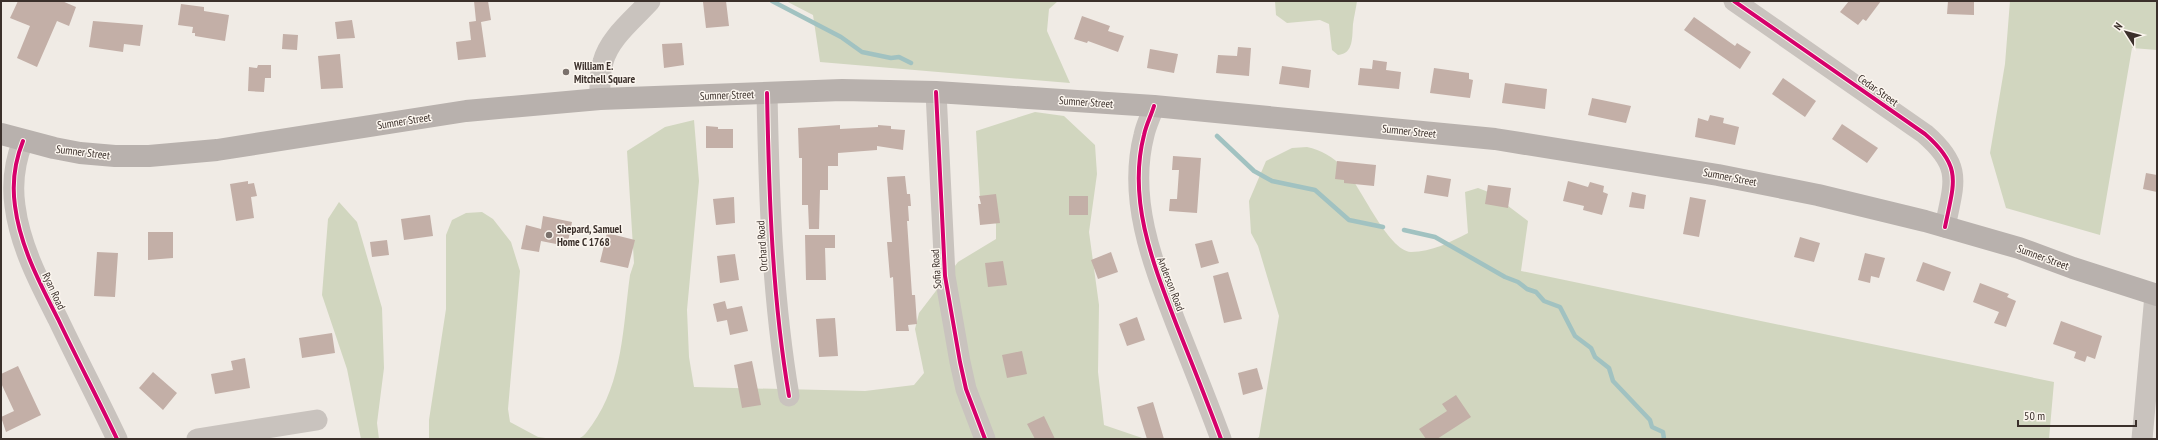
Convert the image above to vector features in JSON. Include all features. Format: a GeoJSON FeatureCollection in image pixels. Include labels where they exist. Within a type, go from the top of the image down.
{"type":"FeatureCollection","features":[{"type":"Feature","properties":{"kind":"main road","name":"Sumner Street"},"geometry":{"type":"LineString","coordinates":[[1,134],[23,141],[80,153],[114,156],[184,153],[466,111],[515,105],[600,99],[842,90],[936,92],[1154,106],[1487,138],[1559,148],[1770,185],[1945,227],[2019,248],[2073,268],[2156,295]]}},
{"type":"Feature","properties":{"kind":"street"},"geometry":{"type":"LineString","coordinates":[[600,99],[601,68],[606,52],[650,1]]}},
{"type":"Feature","properties":{"kind":"street","name":"Cedar Street"},"geometry":{"type":"LineString","coordinates":[[1734,1],[1925,134],[1942,148],[1950,161],[1954,174],[1953,189],[1945,227]]}},
{"type":"Feature","properties":{"kind":"street","name":"Sofia Road"},"geometry":{"type":"LineString","coordinates":[[936,92],[945,276],[948,305],[966,389],[985,439]]}},
{"type":"Feature","properties":{"kind":"street","name":"Orchard Road"},"geometry":{"type":"LineString","coordinates":[[767,93],[772,267],[781,350],[789,396]]}},
{"type":"Feature","properties":{"kind":"street","name":"Anderson Road"},"geometry":{"type":"LineString","coordinates":[[1154,106],[1144,134],[1140,152],[1140,192],[1144,234],[1156,271],[1221,439]]}},
{"type":"Feature","properties":{"kind":"street","name":"Ryan Road"},"geometry":{"type":"LineString","coordinates":[[23,141],[17,158],[14,192],[15,207],[25,243],[41,286],[117,439]]}},
{"type":"Feature","properties":{"kind":"street"},"geometry":{"type":"LineString","coordinates":[[2142,439],[2156,295]]}},
{"type":"Feature","properties":{"kind":"street"},"geometry":{"type":"LineString","coordinates":[[197,439],[317,420]]}},
{"type":"Feature","properties":{"kind":"green space"},"geometry":{"type":"Polygon","coordinates":[[[786,1],[1058,1],[1049,9],[1047,31],[1070,83],[820,62],[813,15],[786,1]]]}},
{"type":"Feature","properties":{"kind":"green space"},"geometry":{"type":"Polygon","coordinates":[[[1275,1],[1357,1],[1350,48],[1343,54],[1338,55],[1332,50],[1329,24],[1320,20],[1287,23],[1276,15],[1275,1]]]}},
{"type":"Feature","properties":{"kind":"green space"},"geometry":{"type":"Polygon","coordinates":[[[2010,1],[2157,1],[2157,50],[2132,48],[2100,235],[2006,208],[1990,153],[2005,64],[2010,1]]]}},
{"type":"Feature","properties":{"kind":"green space"},"geometry":{"type":"Polygon","coordinates":[[[1035,112],[1064,116],[1095,145],[1097,174],[1089,232],[1099,305],[1098,372],[1104,425],[1145,439],[577,439],[586,434],[602,408],[610,391],[620,353],[630,275],[634,263],[627,151],[665,127],[694,120],[699,181],[687,310],[689,357],[694,387],[865,391],[914,385],[924,373],[915,329],[919,313],[958,262],[996,239],[996,224],[980,198],[976,131],[1035,112]]]}},
{"type":"Feature","properties":{"kind":"green space"},"geometry":{"type":"Polygon","coordinates":[[[1307,147],[1327,154],[1344,168],[1351,176],[1384,229],[1393,241],[1402,249],[1411,252],[1419,252],[1441,246],[1468,233],[1465,192],[1478,188],[1491,193],[1528,221],[1521,271],[2054,382],[2049,439],[1256,439],[1259,437],[1279,316],[1258,246],[1251,233],[1249,201],[1266,161],[1292,148],[1307,147]]]}},
{"type":"Feature","properties":{"kind":"green space"},"geometry":{"type":"Polygon","coordinates":[[[339,202],[357,222],[382,308],[384,368],[377,423],[379,439],[361,439],[347,369],[322,295],[328,219],[339,202]]]}},
{"type":"Feature","properties":{"kind":"green space"},"geometry":{"type":"Polygon","coordinates":[[[482,212],[493,219],[511,242],[520,271],[508,409],[510,422],[538,437],[553,439],[429,439],[429,420],[446,309],[446,235],[452,220],[466,213],[482,212]]]}},
{"type":"Feature","properties":{"kind":"building"},"geometry":{"type":"Polygon","coordinates":[[[18,1],[62,1],[76,7],[69,26],[57,21],[37,67],[17,58],[30,26],[10,18],[18,1]]]}},
{"type":"Feature","properties":{"kind":"building"},"geometry":{"type":"Polygon","coordinates":[[[474,1],[488,1],[491,20],[481,22],[486,57],[458,60],[456,42],[471,40],[469,22],[476,21],[474,1]]]}},
{"type":"Feature","properties":{"kind":"building"},"geometry":{"type":"Polygon","coordinates":[[[726,1],[729,26],[706,28],[703,2],[726,1]]]}},
{"type":"Feature","properties":{"kind":"building"},"geometry":{"type":"Polygon","coordinates":[[[1849,1],[1881,1],[1866,21],[1863,19],[1858,25],[1840,12],[1849,1]]]}},
{"type":"Feature","properties":{"kind":"building"},"geometry":{"type":"Polygon","coordinates":[[[1948,1],[1974,1],[1974,15],[1947,14],[1948,1]]]}},
{"type":"Feature","properties":{"kind":"building"},"geometry":{"type":"Polygon","coordinates":[[[181,4],[204,7],[204,11],[229,15],[225,41],[195,36],[195,33],[192,33],[193,27],[178,25],[181,4]]]}},
{"type":"Feature","properties":{"kind":"building"},"geometry":{"type":"Polygon","coordinates":[[[1082,16],[1110,26],[1108,31],[1124,36],[1118,52],[1088,41],[1087,43],[1074,39],[1082,16]]]}},
{"type":"Feature","properties":{"kind":"building"},"geometry":{"type":"Polygon","coordinates":[[[1694,17],[1735,46],[1737,43],[1751,52],[1740,69],[1684,30],[1694,17]]]}},
{"type":"Feature","properties":{"kind":"building"},"geometry":{"type":"Polygon","coordinates":[[[352,20],[355,38],[337,39],[335,22],[352,20]]]}},
{"type":"Feature","properties":{"kind":"building"},"geometry":{"type":"Polygon","coordinates":[[[93,21],[143,25],[140,46],[124,44],[123,52],[89,47],[93,21]]]}},
{"type":"Feature","properties":{"kind":"building"},"geometry":{"type":"Polygon","coordinates":[[[283,34],[298,35],[297,50],[282,49],[283,34]]]}},
{"type":"Feature","properties":{"kind":"building"},"geometry":{"type":"Polygon","coordinates":[[[682,43],[684,65],[664,68],[662,44],[682,43]]]}},
{"type":"Feature","properties":{"kind":"building"},"geometry":{"type":"Polygon","coordinates":[[[1238,47],[1251,48],[1249,76],[1216,73],[1218,55],[1237,56],[1238,47]]]}},
{"type":"Feature","properties":{"kind":"building"},"geometry":{"type":"Polygon","coordinates":[[[1150,49],[1178,54],[1174,73],[1147,68],[1150,49]]]}},
{"type":"Feature","properties":{"kind":"building"},"geometry":{"type":"Polygon","coordinates":[[[340,54],[343,88],[321,89],[318,56],[340,54]]]}},
{"type":"Feature","properties":{"kind":"building"},"geometry":{"type":"Polygon","coordinates":[[[1373,60],[1387,62],[1386,70],[1401,72],[1399,89],[1358,85],[1360,68],[1372,69],[1373,60]]]}},
{"type":"Feature","properties":{"kind":"building"},"geometry":{"type":"Polygon","coordinates":[[[258,65],[271,65],[271,78],[265,78],[264,92],[248,91],[249,67],[257,68],[258,65]]]}},
{"type":"Feature","properties":{"kind":"building"},"geometry":{"type":"Polygon","coordinates":[[[1282,66],[1311,70],[1309,88],[1279,84],[1282,66]]]}},
{"type":"Feature","properties":{"kind":"building"},"geometry":{"type":"Polygon","coordinates":[[[1434,68],[1469,73],[1469,79],[1473,80],[1470,98],[1430,93],[1434,68]]]}},
{"type":"Feature","properties":{"kind":"building"},"geometry":{"type":"Polygon","coordinates":[[[1783,78],[1816,101],[1805,117],[1772,94],[1783,78]]]}},
{"type":"Feature","properties":{"kind":"building"},"geometry":{"type":"Polygon","coordinates":[[[1505,83],[1547,89],[1545,109],[1502,103],[1505,83]]]}},
{"type":"Feature","properties":{"kind":"building"},"geometry":{"type":"Polygon","coordinates":[[[1592,98],[1631,106],[1626,123],[1588,115],[1592,98]]]}},
{"type":"Feature","properties":{"kind":"building"},"geometry":{"type":"Polygon","coordinates":[[[1710,115],[1724,118],[1723,123],[1739,127],[1735,145],[1695,137],[1698,118],[1708,121],[1710,115]]]}},
{"type":"Feature","properties":{"kind":"building"},"geometry":{"type":"Polygon","coordinates":[[[1842,124],[1878,148],[1867,163],[1832,139],[1842,124]]]}},
{"type":"Feature","properties":{"kind":"building"},"geometry":{"type":"Polygon","coordinates":[[[840,125],[840,129],[878,127],[878,125],[891,126],[891,129],[905,130],[903,150],[877,146],[877,150],[838,153],[838,166],[828,166],[828,190],[820,190],[819,229],[809,229],[808,205],[802,205],[802,158],[799,158],[798,128],[840,125]]]}},
{"type":"Feature","properties":{"kind":"building"},"geometry":{"type":"Polygon","coordinates":[[[706,126],[718,127],[718,129],[733,129],[733,148],[706,148],[706,126]]]}},
{"type":"Feature","properties":{"kind":"building"},"geometry":{"type":"Polygon","coordinates":[[[1173,156],[1201,158],[1197,213],[1169,211],[1170,199],[1177,199],[1179,170],[1172,170],[1173,156]]]}},
{"type":"Feature","properties":{"kind":"building"},"geometry":{"type":"Polygon","coordinates":[[[1337,161],[1376,165],[1374,186],[1344,183],[1344,180],[1335,179],[1337,161]]]}},
{"type":"Feature","properties":{"kind":"building"},"geometry":{"type":"Polygon","coordinates":[[[2146,173],[2157,175],[2157,192],[2143,189],[2146,173]]]}},
{"type":"Feature","properties":{"kind":"building"},"geometry":{"type":"Polygon","coordinates":[[[1427,175],[1451,179],[1448,197],[1424,193],[1427,175]]]}},
{"type":"Feature","properties":{"kind":"building"},"geometry":{"type":"Polygon","coordinates":[[[905,176],[907,194],[910,194],[911,206],[908,206],[909,221],[907,221],[912,295],[915,295],[917,324],[908,325],[909,331],[896,331],[893,277],[890,278],[887,242],[892,242],[887,177],[905,176]]]}},
{"type":"Feature","properties":{"kind":"building"},"geometry":{"type":"Polygon","coordinates":[[[248,181],[248,184],[254,183],[257,196],[251,197],[254,218],[236,221],[230,184],[248,181]]]}},
{"type":"Feature","properties":{"kind":"building"},"geometry":{"type":"Polygon","coordinates":[[[1568,181],[1588,187],[1590,182],[1604,186],[1603,192],[1608,194],[1602,215],[1583,210],[1584,206],[1563,201],[1568,181]]]}},
{"type":"Feature","properties":{"kind":"building"},"geometry":{"type":"Polygon","coordinates":[[[1488,185],[1511,188],[1508,208],[1485,204],[1488,185]]]}},
{"type":"Feature","properties":{"kind":"building"},"geometry":{"type":"Polygon","coordinates":[[[1632,192],[1646,195],[1644,209],[1629,207],[1632,192]]]}},
{"type":"Feature","properties":{"kind":"building"},"geometry":{"type":"Polygon","coordinates":[[[996,194],[1000,223],[980,225],[978,204],[981,204],[979,196],[996,194]]]}},
{"type":"Feature","properties":{"kind":"building"},"geometry":{"type":"Polygon","coordinates":[[[1069,196],[1088,196],[1088,215],[1069,215],[1069,196]]]}},
{"type":"Feature","properties":{"kind":"building"},"geometry":{"type":"Polygon","coordinates":[[[734,197],[735,223],[716,225],[713,199],[734,197]]]}},
{"type":"Feature","properties":{"kind":"building"},"geometry":{"type":"Polygon","coordinates":[[[1690,197],[1706,200],[1699,237],[1683,234],[1690,197]]]}},
{"type":"Feature","properties":{"kind":"building"},"geometry":{"type":"Polygon","coordinates":[[[430,215],[433,236],[404,240],[401,219],[430,215]]]}},
{"type":"Feature","properties":{"kind":"building","name":"Shepard, Samuel Home C 1768"},"geometry":{"type":"Polygon","coordinates":[[[543,216],[572,222],[568,242],[562,240],[561,245],[541,241],[539,252],[521,249],[526,225],[541,229],[543,216]]]}},
{"type":"Feature","properties":{"kind":"building"},"geometry":{"type":"Polygon","coordinates":[[[148,232],[173,232],[173,258],[148,260],[148,232]]]}},
{"type":"Feature","properties":{"kind":"building"},"geometry":{"type":"Polygon","coordinates":[[[607,233],[635,240],[628,268],[600,262],[607,233]]]}},
{"type":"Feature","properties":{"kind":"building"},"geometry":{"type":"Polygon","coordinates":[[[805,235],[835,235],[835,248],[825,248],[826,280],[806,280],[805,235]]]}},
{"type":"Feature","properties":{"kind":"building"},"geometry":{"type":"Polygon","coordinates":[[[1800,237],[1820,243],[1814,262],[1794,257],[1800,237]]]}},
{"type":"Feature","properties":{"kind":"building"},"geometry":{"type":"Polygon","coordinates":[[[387,240],[389,255],[372,257],[370,242],[387,240]]]}},
{"type":"Feature","properties":{"kind":"building"},"geometry":{"type":"Polygon","coordinates":[[[1212,240],[1219,263],[1201,268],[1195,244],[1212,240]]]}},
{"type":"Feature","properties":{"kind":"building"},"geometry":{"type":"Polygon","coordinates":[[[97,252],[118,253],[115,297],[94,296],[97,252]]]}},
{"type":"Feature","properties":{"kind":"building"},"geometry":{"type":"Polygon","coordinates":[[[1111,252],[1118,272],[1098,279],[1091,260],[1111,252]]]}},
{"type":"Feature","properties":{"kind":"building"},"geometry":{"type":"Polygon","coordinates":[[[1865,253],[1885,258],[1879,278],[1871,276],[1870,283],[1858,280],[1865,253]]]}},
{"type":"Feature","properties":{"kind":"building"},"geometry":{"type":"Polygon","coordinates":[[[735,254],[739,280],[720,283],[717,256],[735,254]]]}},
{"type":"Feature","properties":{"kind":"building"},"geometry":{"type":"Polygon","coordinates":[[[1003,261],[1007,285],[988,287],[985,263],[1003,261]]]}},
{"type":"Feature","properties":{"kind":"building"},"geometry":{"type":"Polygon","coordinates":[[[1923,262],[1951,272],[1944,291],[1916,281],[1923,262]]]}},
{"type":"Feature","properties":{"kind":"building"},"geometry":{"type":"Polygon","coordinates":[[[1228,272],[1242,319],[1224,323],[1213,276],[1228,272]]]}},
{"type":"Feature","properties":{"kind":"building"},"geometry":{"type":"Polygon","coordinates":[[[1980,283],[2009,294],[2007,297],[2016,301],[2006,327],[1994,323],[1999,312],[1973,302],[1980,283]]]}},
{"type":"Feature","properties":{"kind":"building"},"geometry":{"type":"Polygon","coordinates":[[[725,301],[727,309],[742,306],[748,331],[730,335],[727,320],[717,322],[713,304],[725,301]]]}},
{"type":"Feature","properties":{"kind":"building"},"geometry":{"type":"Polygon","coordinates":[[[1137,317],[1145,340],[1127,346],[1119,324],[1137,317]]]}},
{"type":"Feature","properties":{"kind":"building"},"geometry":{"type":"Polygon","coordinates":[[[835,318],[838,356],[819,357],[816,319],[835,318]]]}},
{"type":"Feature","properties":{"kind":"building"},"geometry":{"type":"Polygon","coordinates":[[[2061,321],[2102,336],[2095,359],[2087,356],[2085,362],[2074,358],[2076,352],[2053,344],[2061,321]]]}},
{"type":"Feature","properties":{"kind":"building"},"geometry":{"type":"Polygon","coordinates":[[[332,333],[335,353],[302,358],[299,338],[332,333]]]}},
{"type":"Feature","properties":{"kind":"building"},"geometry":{"type":"Polygon","coordinates":[[[1022,351],[1027,374],[1007,378],[1002,355],[1022,351]]]}},
{"type":"Feature","properties":{"kind":"building"},"geometry":{"type":"Polygon","coordinates":[[[245,358],[250,388],[215,394],[211,374],[233,370],[231,361],[245,358]]]}},
{"type":"Feature","properties":{"kind":"building"},"geometry":{"type":"Polygon","coordinates":[[[752,361],[761,405],[742,408],[734,365],[752,361]]]}},
{"type":"Feature","properties":{"kind":"building"},"geometry":{"type":"Polygon","coordinates":[[[18,366],[41,415],[6,432],[1,417],[14,411],[1,383],[1,374],[18,366]]]}},
{"type":"Feature","properties":{"kind":"building"},"geometry":{"type":"Polygon","coordinates":[[[1257,368],[1263,389],[1243,395],[1238,373],[1257,368]]]}},
{"type":"Feature","properties":{"kind":"building"},"geometry":{"type":"Polygon","coordinates":[[[153,372],[177,393],[163,410],[139,388],[153,372]]]}},
{"type":"Feature","properties":{"kind":"building"},"geometry":{"type":"Polygon","coordinates":[[[1456,395],[1471,417],[1437,439],[1426,439],[1419,429],[1447,411],[1442,404],[1456,395]]]}},
{"type":"Feature","properties":{"kind":"building"},"geometry":{"type":"Polygon","coordinates":[[[1153,402],[1164,439],[1147,439],[1137,407],[1153,402]]]}},
{"type":"Feature","properties":{"kind":"building"},"geometry":{"type":"Polygon","coordinates":[[[1044,416],[1055,439],[1035,439],[1027,424],[1044,416]]]}},
{"type":"Feature","properties":{"kind":"waterway"},"geometry":{"type":"LineString","coordinates":[[772,1],[841,37],[862,52],[891,58],[899,57],[911,63]]}},
{"type":"Feature","properties":{"kind":"waterway"},"geometry":{"type":"LineString","coordinates":[[1217,136],[1254,171],[1272,181],[1315,190],[1349,220],[1383,227]]}},
{"type":"Feature","properties":{"kind":"waterway"},"geometry":{"type":"LineString","coordinates":[[1404,230],[1435,237],[1505,277],[1518,282],[1527,289],[1536,292],[1544,301],[1560,307],[1575,336],[1591,348],[1595,357],[1609,368],[1613,381],[1650,420],[1652,427],[1663,432],[1664,439]]}},
{"type":"Feature","properties":{"kind":"cycle path"},"geometry":{"type":"LineString","coordinates":[[1734,1],[1925,134],[1937,146],[1945,156],[1953,176],[1953,186],[1945,227]]}},
{"type":"Feature","properties":{"kind":"cycle path"},"geometry":{"type":"LineString","coordinates":[[936,92],[945,276],[966,389],[985,439]]}},
{"type":"Feature","properties":{"kind":"cycle path"},"geometry":{"type":"LineString","coordinates":[[767,93],[772,245],[783,358],[789,396]]}},
{"type":"Feature","properties":{"kind":"cycle path"},"geometry":{"type":"LineString","coordinates":[[1154,106],[1145,131],[1140,160],[1139,184],[1141,209],[1152,257],[1221,439]]}},
{"type":"Feature","properties":{"kind":"cycle path"},"geometry":{"type":"LineString","coordinates":[[23,141],[16,165],[14,181],[15,206],[21,236],[38,278],[117,439]]}},
{"type":"Feature","properties":{"kind":"place","name":"William E. Mitchell Square"},"geometry":{"type":"Point","coordinates":[566,72]}},
{"type":"Feature","properties":{"kind":"place","name":"Shepard, Samuel Home C 1768"},"geometry":{"type":"Point","coordinates":[549,235]}}]}
